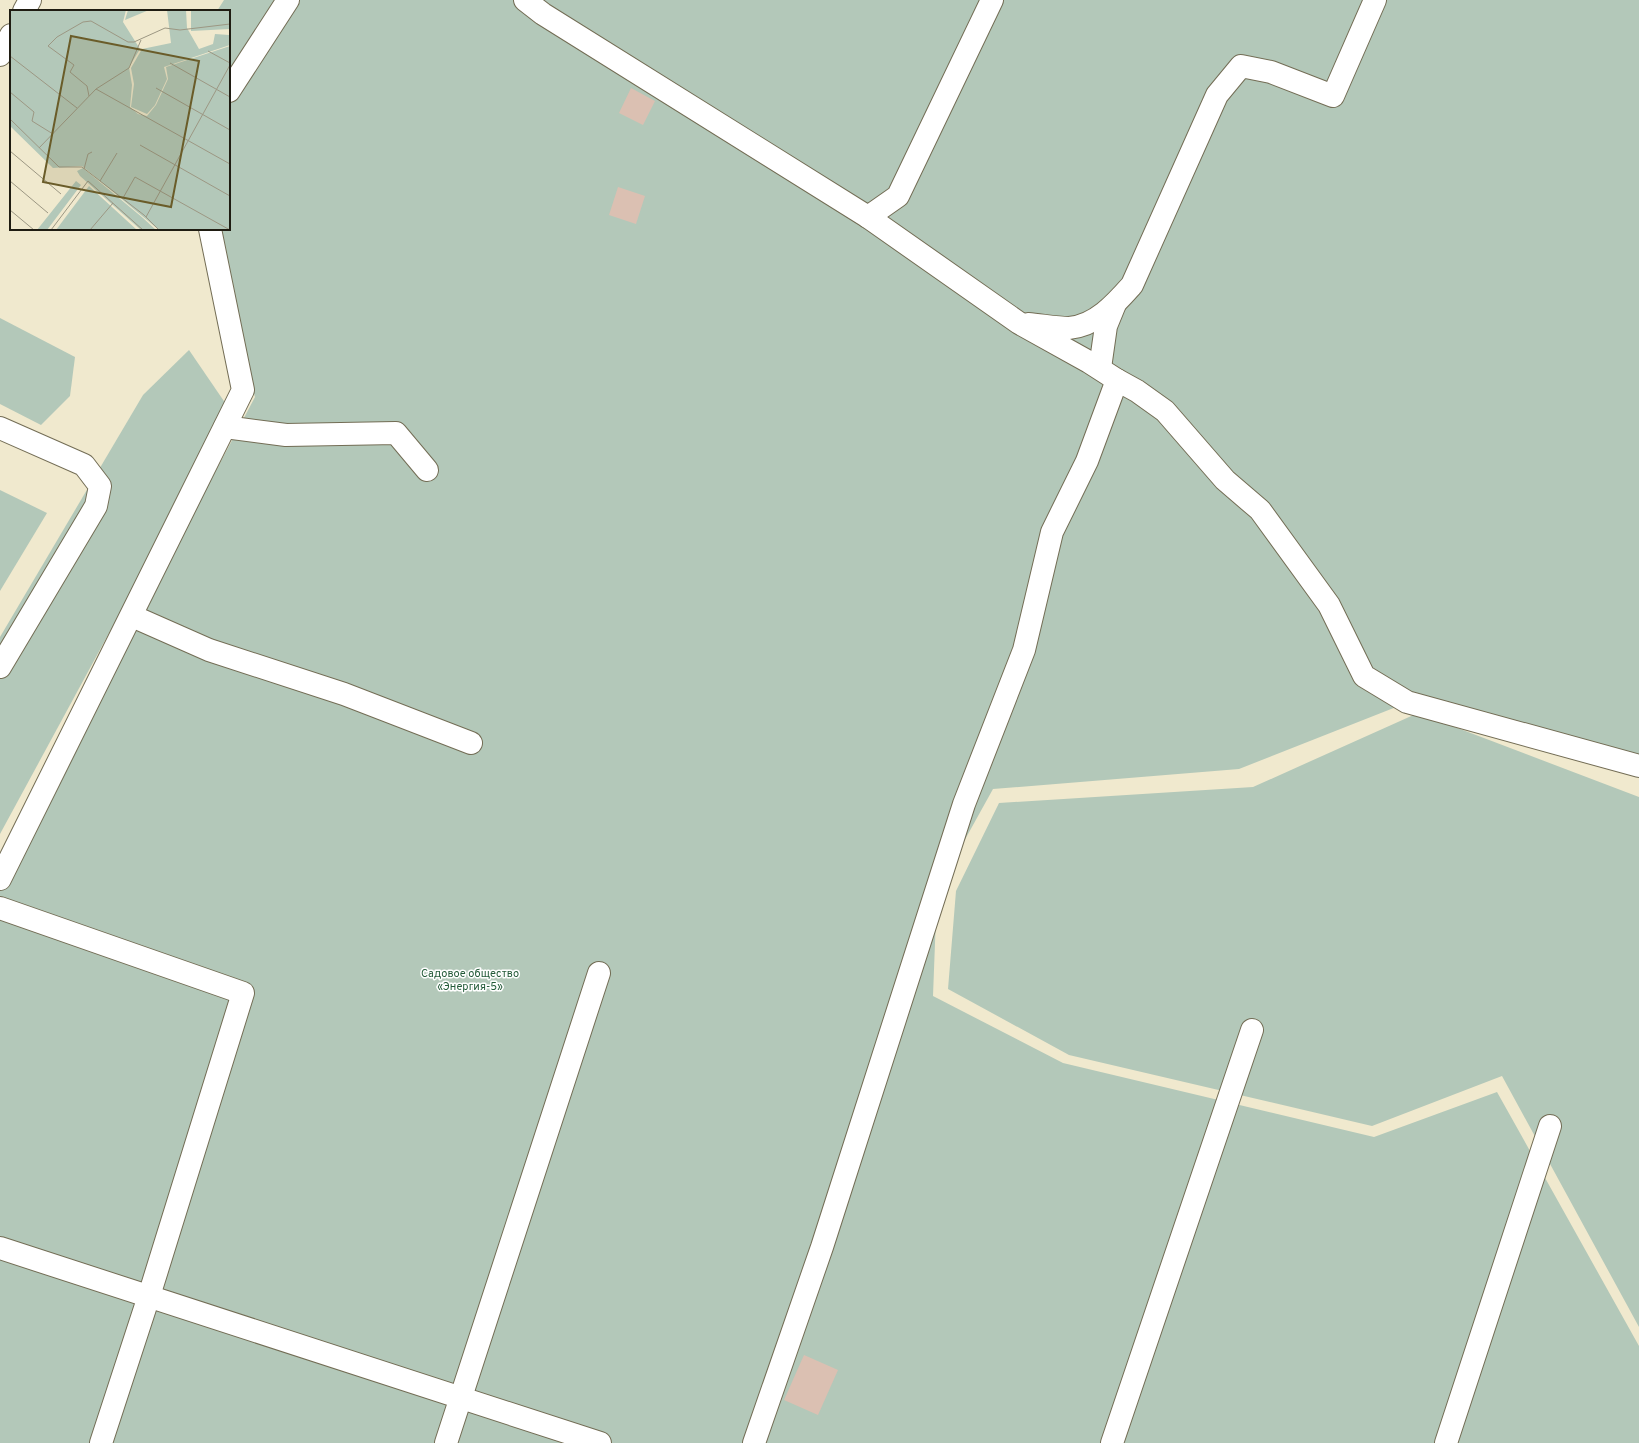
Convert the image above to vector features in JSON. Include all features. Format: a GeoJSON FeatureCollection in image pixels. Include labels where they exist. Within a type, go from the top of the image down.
{"type":"FeatureCollection","features":[{"type":"Feature","properties":{"kind":"street"},"geometry":{"type":"LineString","coordinates":[[25,10],[30,0]]}},
{"type":"Feature","properties":{"kind":"street"},"geometry":{"type":"LineString","coordinates":[[230,89],[288,0]]}},
{"type":"Feature","properties":{"kind":"street"},"geometry":{"type":"LineString","coordinates":[[525,0],[545,7],[868,217],[1019,323],[1138,391],[1165,411],[1225,480],[1260,510],[1329,605],[1364,676],[1407,702],[1639,766]]}},
{"type":"Feature","properties":{"kind":"street"},"geometry":{"type":"LineString","coordinates":[[868,217],[898,196],[992,0]]}},
{"type":"Feature","properties":{"kind":"street"},"geometry":{"type":"LineString","coordinates":[[1019,323],[1070,328],[1094,320],[1116,304],[1132,285],[1217,95],[1241,66],[1271,72],[1333,96],[1375,0]]}},
{"type":"Feature","properties":{"kind":"street"},"geometry":{"type":"LineString","coordinates":[[0,55],[10,37]]}},
{"type":"Feature","properties":{"kind":"street"},"geometry":{"type":"LineString","coordinates":[[0,879],[244,390],[210,230]]}},
{"type":"Feature","properties":{"kind":"street"},"geometry":{"type":"LineString","coordinates":[[754,1443],[822,1247],[964,804],[1024,650],[1052,532],[1087,461],[1109,374],[1106,326],[1116,304]]}},
{"type":"Feature","properties":{"kind":"street"},"geometry":{"type":"LineString","coordinates":[[0,428],[84,465],[100,486],[96,506],[0,667]]}},
{"type":"Feature","properties":{"kind":"street"},"geometry":{"type":"LineString","coordinates":[[225,428],[286,435],[396,433],[427,470]]}},
{"type":"Feature","properties":{"kind":"street"},"geometry":{"type":"LineString","coordinates":[[132,616],[209,650],[344,694],[471,743]]}},
{"type":"Feature","properties":{"kind":"street"},"geometry":{"type":"LineString","coordinates":[[0,908],[243,993],[149,1296],[100,1443]]}},
{"type":"Feature","properties":{"kind":"street"},"geometry":{"type":"LineString","coordinates":[[446,1443],[599,973]]}},
{"type":"Feature","properties":{"kind":"street"},"geometry":{"type":"LineString","coordinates":[[1112,1443],[1252,1030]]}},
{"type":"Feature","properties":{"kind":"street"},"geometry":{"type":"LineString","coordinates":[[1446,1443],[1550,1126]]}},
{"type":"Feature","properties":{"kind":"street"},"geometry":{"type":"LineString","coordinates":[[0,1248],[600,1443]]}},
{"type":"Feature","properties":{"kind":"green space","name":"Садовое общество «Энергия-5»"},"geometry":{"type":"Polygon","coordinates":[[[224,0],[1639,0],[1639,771],[1419,698],[1239,769],[993,789],[937,890],[933,996],[1063,1063],[1374,1137],[1497,1092],[1639,1346],[1639,1443],[0,1443],[0,877],[255,397],[208,230],[230,230],[230,10],[218,10],[224,0]]]}},
{"type":"Feature","properties":{"kind":"green space"},"geometry":{"type":"Polygon","coordinates":[[[0,318],[75,357],[70,396],[41,425],[0,404],[0,318]]]}},
{"type":"Feature","properties":{"kind":"green space"},"geometry":{"type":"Polygon","coordinates":[[[189,350],[230,410],[0,834],[0,637],[143,395],[189,350]]]}},
{"type":"Feature","properties":{"kind":"green space"},"geometry":{"type":"Polygon","coordinates":[[[0,490],[47,513],[0,591],[0,490]]]}},
{"type":"Feature","properties":{"kind":"green space"},"geometry":{"type":"Polygon","coordinates":[[[1418,713],[1639,797],[1639,1327],[1502,1076],[1372,1126],[1069,1055],[948,989],[956,891],[999,803],[1253,787],[1418,713]]]}},
{"type":"Feature","properties":{"kind":"building"},"geometry":{"type":"Polygon","coordinates":[[[631,88],[655,101],[643,125],[619,113],[631,88]]]}},
{"type":"Feature","properties":{"kind":"building"},"geometry":{"type":"Polygon","coordinates":[[[618,187],[645,196],[636,224],[609,215],[618,187]]]}},
{"type":"Feature","properties":{"kind":"building"},"geometry":{"type":"Polygon","coordinates":[[[804,1355],[838,1370],[818,1415],[784,1400],[804,1355]]]}}]}
